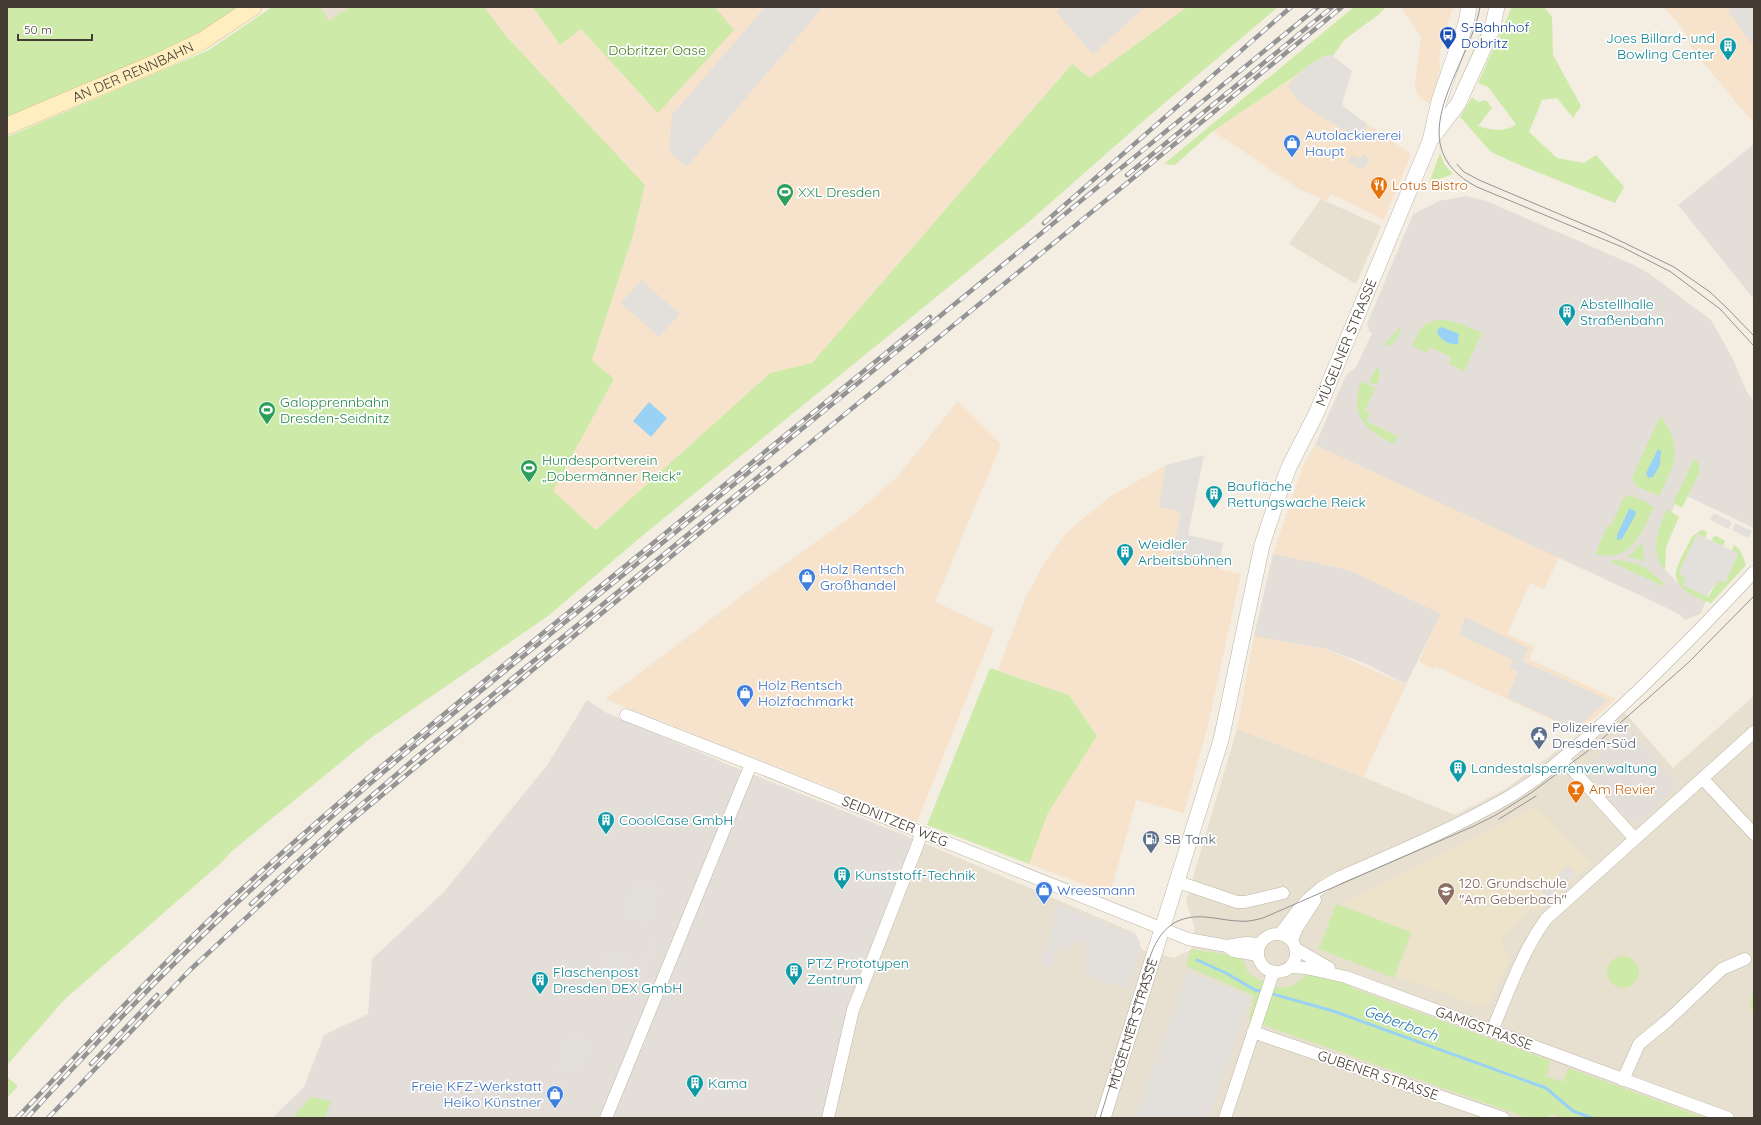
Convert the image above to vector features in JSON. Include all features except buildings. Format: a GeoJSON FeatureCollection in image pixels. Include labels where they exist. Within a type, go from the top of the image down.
{"type":"FeatureCollection","features":[{"type":"Feature","properties":{"kind":"main road","name":"AN DER RENNBAHN"},"geometry":{"type":"LineString","coordinates":[[7,126],[158,62],[202,41],[253,7]]}},
{"type":"Feature","properties":{"kind":"street","name":"MÜGELNER STRASSE"},"geometry":{"type":"LineString","coordinates":[[1103,1118],[1178,882],[1221,740],[1262,545],[1289,467],[1317,412],[1430,141],[1439,101],[1466,23],[1469,7]]}},
{"type":"Feature","properties":{"kind":"street","name":"MÜGELNER STRASSE"},"geometry":{"type":"LineString","coordinates":[[1430,141],[1458,104],[1491,32],[1497,7]]}},
{"type":"Feature","properties":{"kind":"street"},"geometry":{"type":"LineString","coordinates":[[1224,1118],[1273,973],[1262,966],[1259,950],[1268,936],[1280,934],[1299,909],[1321,888],[1329,883],[1468,819],[1508,797],[1563,758],[1614,714],[1668,663],[1754,572]]}},
{"type":"Feature","properties":{"kind":"street","name":"SEIDNITZER WEG"},"geometry":{"type":"LineString","coordinates":[[626,715],[1162,929]]}},
{"type":"Feature","properties":{"kind":"street"},"geometry":{"type":"LineString","coordinates":[[1492,1031],[1536,933],[1546,919],[1754,732]]}},
{"type":"Feature","properties":{"kind":"street"},"geometry":{"type":"LineString","coordinates":[[1563,758],[1635,839]]}},
{"type":"Feature","properties":{"kind":"street"},"geometry":{"type":"LineString","coordinates":[[606,1118],[751,764]]}},
{"type":"Feature","properties":{"kind":"street"},"geometry":{"type":"LineString","coordinates":[[1704,778],[1752,828]]}},
{"type":"Feature","properties":{"kind":"street"},"geometry":{"type":"LineString","coordinates":[[828,1118],[853,1010],[919,841],[920,832]]}},
{"type":"Feature","properties":{"kind":"street"},"geometry":{"type":"LineString","coordinates":[[1178,882],[1237,902],[1245,902],[1283,893]]}},
{"type":"Feature","properties":{"kind":"street"},"geometry":{"type":"LineString","coordinates":[[1291,967],[1296,956],[1294,945],[1297,928],[1313,903],[1329,883]]}},
{"type":"Feature","properties":{"kind":"street"},"geometry":{"type":"LineString","coordinates":[[1162,929],[1188,939],[1227,946],[1246,943],[1259,950]]}},
{"type":"Feature","properties":{"kind":"street","name":"GAMIGSTRASSE"},"geometry":{"type":"LineString","coordinates":[[1280,934],[1309,958],[1346,977],[1728,1118]]}},
{"type":"Feature","properties":{"kind":"street"},"geometry":{"type":"LineString","coordinates":[[1623,1080],[1639,1044],[1671,1017],[1722,969],[1745,959]]}},
{"type":"Feature","properties":{"kind":"street","name":"GAMIGSTRASSE"},"geometry":{"type":"LineString","coordinates":[[1273,973],[1283,972],[1291,967],[1306,968],[1346,977]]}},
{"type":"Feature","properties":{"kind":"street","name":"GUBENER STRASSE"},"geometry":{"type":"LineString","coordinates":[[1253,1032],[1502,1118]]}},
{"type":"Feature","properties":{"kind":"shaded area"},"geometry":{"type":"Polygon","coordinates":[[[320,7],[349,7],[329,22],[320,7]]]}},
{"type":"Feature","properties":{"kind":"shaded area"},"geometry":{"type":"Polygon","coordinates":[[[484,7],[533,7],[560,45],[581,29],[658,113],[733,30],[715,7],[1187,7],[1090,78],[1072,64],[812,363],[770,373],[596,530],[553,491],[614,380],[592,360],[633,235],[645,185],[507,37],[484,7]]]}},
{"type":"Feature","properties":{"kind":"shaded area"},"geometry":{"type":"Polygon","coordinates":[[[765,7],[823,7],[687,167],[669,152],[672,115],[765,7]]]}},
{"type":"Feature","properties":{"kind":"shaded area"},"geometry":{"type":"Polygon","coordinates":[[[1062,7],[1145,7],[1093,54],[1056,12],[1062,7]]]}},
{"type":"Feature","properties":{"kind":"shaded area"},"geometry":{"type":"Polygon","coordinates":[[[1400,7],[1453,7],[1439,55],[1440,69],[1431,104],[1421,99],[1417,93],[1415,85],[1421,36],[1400,7]]]}},
{"type":"Feature","properties":{"kind":"shaded area"},"geometry":{"type":"Polygon","coordinates":[[[1664,7],[1754,7],[1754,124],[1693,50],[1685,32],[1664,7]]]}},
{"type":"Feature","properties":{"kind":"shaded area","name":"Joes Billard- und Bowling Center"},"geometry":{"type":"Polygon","coordinates":[[[1732,7],[1754,7],[1754,47],[1728,11],[1732,7]]]}},
{"type":"Feature","properties":{"kind":"shaded area"},"geometry":{"type":"Polygon","coordinates":[[[1327,55],[1333,56],[1352,71],[1343,100],[1343,106],[1368,125],[1358,139],[1299,102],[1288,86],[1298,74],[1312,63],[1327,55]]]}},
{"type":"Feature","properties":{"kind":"shaded area"},"geometry":{"type":"Polygon","coordinates":[[[1297,75],[1411,154],[1384,220],[1331,194],[1327,201],[1301,190],[1213,131],[1297,75]]]}},
{"type":"Feature","properties":{"kind":"shaded area"},"geometry":{"type":"Polygon","coordinates":[[[1754,144],[1754,299],[1678,205],[1754,144]]]}},
{"type":"Feature","properties":{"kind":"shaded area"},"geometry":{"type":"Polygon","coordinates":[[[1363,154],[1370,159],[1363,170],[1348,161],[1352,155],[1360,159],[1363,154]]]}},
{"type":"Feature","properties":{"kind":"shaded area"},"geometry":{"type":"Polygon","coordinates":[[[1466,196],[1484,200],[1634,265],[1650,274],[1711,320],[1732,357],[1746,390],[1754,402],[1754,528],[1687,496],[1676,502],[1671,513],[1663,547],[1662,561],[1665,570],[1681,586],[1683,585],[1708,597],[1700,614],[1685,620],[1679,614],[1663,606],[1315,445],[1346,375],[1356,367],[1372,333],[1369,331],[1367,324],[1413,214],[1439,201],[1466,196]]]}},
{"type":"Feature","properties":{"kind":"shaded area"},"geometry":{"type":"Polygon","coordinates":[[[1321,199],[1381,226],[1356,284],[1289,244],[1321,199]]]}},
{"type":"Feature","properties":{"kind":"shaded area"},"geometry":{"type":"Polygon","coordinates":[[[641,280],[680,314],[659,337],[621,303],[641,280]]]}},
{"type":"Feature","properties":{"kind":"shaded area","name":"Holz Rentsch Großhandel"},"geometry":{"type":"Polygon","coordinates":[[[958,401],[1001,444],[935,602],[994,629],[917,822],[605,699],[760,582],[855,514],[898,476],[958,401]]]}},
{"type":"Feature","properties":{"kind":"shaded area"},"geometry":{"type":"Polygon","coordinates":[[[1315,445],[1559,557],[1544,589],[1530,583],[1507,634],[1534,646],[1529,659],[1616,699],[1579,732],[1435,666],[1435,669],[1419,662],[1440,615],[1349,570],[1273,554],[1303,466],[1315,445]]]}},
{"type":"Feature","properties":{"kind":"shaded area"},"geometry":{"type":"Polygon","coordinates":[[[1204,455],[1188,535],[1223,543],[1218,569],[1172,558],[1181,512],[1159,507],[1166,465],[1204,455]]]}},
{"type":"Feature","properties":{"kind":"shaded area"},"geometry":{"type":"Polygon","coordinates":[[[1166,465],[1159,507],[1181,512],[1172,558],[1241,574],[1207,729],[1184,813],[1136,800],[1110,894],[1029,864],[1048,813],[1097,736],[1069,695],[998,670],[1026,597],[1045,562],[1067,532],[1111,496],[1166,465]]]}},
{"type":"Feature","properties":{"kind":"shaded area"},"geometry":{"type":"Polygon","coordinates":[[[1714,513],[1732,522],[1729,529],[1710,520],[1714,513]]]}},
{"type":"Feature","properties":{"kind":"shaded area"},"geometry":{"type":"Polygon","coordinates":[[[1735,523],[1752,531],[1748,538],[1732,530],[1735,523]]]}},
{"type":"Feature","properties":{"kind":"shaded area"},"geometry":{"type":"Polygon","coordinates":[[[1697,534],[1738,553],[1725,583],[1719,580],[1715,587],[1710,590],[1707,597],[1683,585],[1685,578],[1679,573],[1697,534]]]}},
{"type":"Feature","properties":{"kind":"shaded area"},"geometry":{"type":"Polygon","coordinates":[[[1273,554],[1349,570],[1441,614],[1406,684],[1364,663],[1326,649],[1254,636],[1273,554]]]}},
{"type":"Feature","properties":{"kind":"shaded area"},"geometry":{"type":"Polygon","coordinates":[[[1465,617],[1528,648],[1523,661],[1608,700],[1576,729],[1507,698],[1518,672],[1510,668],[1513,660],[1459,635],[1465,617]]]}},
{"type":"Feature","properties":{"kind":"shaded area"},"geometry":{"type":"Polygon","coordinates":[[[1254,636],[1326,649],[1406,685],[1363,777],[1237,729],[1254,636]]]}},
{"type":"Feature","properties":{"kind":"shaded area"},"geometry":{"type":"Polygon","coordinates":[[[1754,696],[1754,1118],[828,1118],[853,1010],[919,841],[1135,933],[1142,950],[1174,958],[1191,950],[1195,929],[1186,901],[1237,729],[1363,777],[1455,815],[1506,789],[1618,705],[1673,768],[1754,696]]]}},
{"type":"Feature","properties":{"kind":"shaded area"},"geometry":{"type":"Polygon","coordinates":[[[587,700],[605,712],[729,765],[919,841],[853,1010],[828,1118],[272,1118],[304,1087],[324,1035],[368,1014],[372,959],[444,892],[548,764],[587,700]]]}},
{"type":"Feature","properties":{"kind":"shaded area"},"geometry":{"type":"Polygon","coordinates":[[[1629,728],[1679,785],[1639,822],[1635,823],[1626,817],[1584,768],[1629,728]]]}},
{"type":"Feature","properties":{"kind":"shaded area","name":"120. Grundschule \"Am Geberbach\""},"geometry":{"type":"Polygon","coordinates":[[[1537,806],[1590,864],[1542,909],[1530,910],[1501,937],[1509,962],[1489,1004],[1482,1007],[1396,976],[1413,933],[1340,904],[1537,806]]]}},
{"type":"Feature","properties":{"kind":"shaded area"},"geometry":{"type":"Polygon","coordinates":[[[1568,866],[1576,874],[1548,899],[1541,891],[1568,866]]]}},
{"type":"Feature","properties":{"kind":"shaded area"},"geometry":{"type":"Polygon","coordinates":[[[637,881],[659,890],[647,923],[625,914],[637,881]]]}},
{"type":"Feature","properties":{"kind":"shaded area"},"geometry":{"type":"Polygon","coordinates":[[[1055,904],[1135,935],[1140,942],[1140,951],[1128,989],[1086,975],[1086,947],[1082,942],[1076,940],[1071,944],[1068,951],[1058,949],[1051,967],[1040,963],[1052,934],[1055,904]]]}},
{"type":"Feature","properties":{"kind":"shaded area"},"geometry":{"type":"Polygon","coordinates":[[[653,942],[656,943],[633,1002],[630,1001],[653,942]]]}},
{"type":"Feature","properties":{"kind":"shaded area"},"geometry":{"type":"Polygon","coordinates":[[[608,951],[630,960],[621,982],[599,973],[608,951]]]}},
{"type":"Feature","properties":{"kind":"shaded area"},"geometry":{"type":"Polygon","coordinates":[[[1188,972],[1250,997],[1209,1118],[1135,1118],[1188,972]]]}},
{"type":"Feature","properties":{"kind":"shaded area"},"geometry":{"type":"Polygon","coordinates":[[[572,1034],[591,1042],[582,1064],[562,1071],[557,1069],[572,1034]]]}},
{"type":"Feature","properties":{"kind":"green space"},"geometry":{"type":"Polygon","coordinates":[[[7,7],[242,7],[195,36],[149,58],[7,118],[7,7]]]}},
{"type":"Feature","properties":{"kind":"green space","name":"Galopprennbahn Dresden-Seidnitz"},"geometry":{"type":"Polygon","coordinates":[[[272,7],[320,7],[329,21],[349,7],[484,7],[507,37],[645,185],[633,235],[592,360],[614,379],[553,491],[596,530],[770,373],[812,363],[1072,64],[1090,78],[1187,7],[1278,7],[1141,123],[1031,220],[642,536],[548,616],[372,737],[232,851],[222,862],[65,999],[7,1065],[7,137],[209,50],[272,7]]]}},
{"type":"Feature","properties":{"kind":"green space","name":"Dobritzer Oase"},"geometry":{"type":"Polygon","coordinates":[[[533,7],[715,7],[734,30],[658,113],[581,29],[560,45],[533,7]]]}},
{"type":"Feature","properties":{"kind":"green space"},"geometry":{"type":"Polygon","coordinates":[[[1354,7],[1386,7],[1378,15],[1344,40],[1333,56],[1327,55],[1312,63],[1213,131],[1175,165],[1164,164],[1354,7]]]}},
{"type":"Feature","properties":{"kind":"green space"},"geometry":{"type":"Polygon","coordinates":[[[1512,7],[1544,7],[1552,17],[1553,55],[1581,106],[1573,118],[1557,98],[1542,100],[1529,132],[1557,158],[1584,163],[1596,155],[1624,187],[1615,203],[1491,152],[1460,117],[1472,97],[1478,102],[1486,100],[1492,108],[1478,126],[1488,129],[1503,130],[1516,124],[1488,87],[1478,83],[1512,7]]]}},
{"type":"Feature","properties":{"kind":"green space"},"geometry":{"type":"Polygon","coordinates":[[[1481,32],[1484,33],[1451,103],[1481,32]]]}},
{"type":"Feature","properties":{"kind":"green space"},"geometry":{"type":"Polygon","coordinates":[[[1440,153],[1444,164],[1453,174],[1429,183],[1440,153]]]}},
{"type":"Feature","properties":{"kind":"green space"},"geometry":{"type":"Polygon","coordinates":[[[1438,320],[1461,324],[1482,333],[1464,371],[1449,364],[1451,357],[1430,347],[1427,353],[1412,346],[1417,334],[1423,326],[1427,323],[1438,320]]]}},
{"type":"Feature","properties":{"kind":"green space"},"geometry":{"type":"Polygon","coordinates":[[[1401,326],[1396,340],[1387,346],[1383,346],[1401,326]]]}},
{"type":"Feature","properties":{"kind":"green space"},"geometry":{"type":"Polygon","coordinates":[[[1377,366],[1380,375],[1377,385],[1369,382],[1377,366]]]}},
{"type":"Feature","properties":{"kind":"green space"},"geometry":{"type":"Polygon","coordinates":[[[1361,381],[1375,388],[1365,411],[1370,413],[1366,421],[1397,436],[1394,444],[1367,427],[1362,420],[1357,404],[1361,381]]]}},
{"type":"Feature","properties":{"kind":"green space"},"geometry":{"type":"Polygon","coordinates":[[[1660,416],[1671,434],[1675,451],[1670,473],[1659,496],[1636,486],[1632,478],[1660,416]]]}},
{"type":"Feature","properties":{"kind":"green space"},"geometry":{"type":"Polygon","coordinates":[[[1694,459],[1699,463],[1699,473],[1683,506],[1681,507],[1673,503],[1694,459]]]}},
{"type":"Feature","properties":{"kind":"green space"},"geometry":{"type":"Polygon","coordinates":[[[1629,495],[1649,503],[1649,505],[1654,507],[1639,536],[1634,544],[1618,554],[1608,556],[1595,554],[1608,525],[1611,526],[1623,499],[1629,495]]]}},
{"type":"Feature","properties":{"kind":"green space"},"geometry":{"type":"Polygon","coordinates":[[[1667,509],[1679,517],[1666,547],[1665,570],[1660,563],[1656,548],[1658,532],[1667,509]]]}},
{"type":"Feature","properties":{"kind":"green space"},"geometry":{"type":"Polygon","coordinates":[[[1702,530],[1707,532],[1705,538],[1697,534],[1679,573],[1685,576],[1686,579],[1683,585],[1708,597],[1719,580],[1725,582],[1738,554],[1732,550],[1734,545],[1740,550],[1746,565],[1711,603],[1688,592],[1676,579],[1678,564],[1691,538],[1702,530]]]}},
{"type":"Feature","properties":{"kind":"green space"},"geometry":{"type":"Polygon","coordinates":[[[1716,536],[1725,541],[1723,546],[1712,541],[1713,537],[1716,536]]]}},
{"type":"Feature","properties":{"kind":"green space"},"geometry":{"type":"Polygon","coordinates":[[[1641,544],[1643,545],[1644,561],[1628,557],[1641,544]]]}},
{"type":"Feature","properties":{"kind":"green space"},"geometry":{"type":"Polygon","coordinates":[[[1612,560],[1635,563],[1646,569],[1664,584],[1663,586],[1611,562],[1612,560]]]}},
{"type":"Feature","properties":{"kind":"green space"},"geometry":{"type":"Polygon","coordinates":[[[990,668],[1069,695],[1097,736],[1048,813],[1029,864],[927,825],[990,668]]]}},
{"type":"Feature","properties":{"kind":"green space"},"geometry":{"type":"Polygon","coordinates":[[[1336,904],[1411,932],[1394,978],[1319,949],[1336,904]]]}},
{"type":"Feature","properties":{"kind":"green space"},"geometry":{"type":"Polygon","coordinates":[[[1191,949],[1242,957],[1248,973],[1261,981],[1280,988],[1292,986],[1304,978],[1308,972],[1351,983],[1350,987],[1551,1061],[1546,1076],[1563,1082],[1568,1068],[1705,1118],[1563,1118],[1551,1114],[1549,1118],[1528,1118],[1249,1020],[1254,996],[1186,966],[1191,949]]]}},
{"type":"Feature","properties":{"kind":"green space"},"geometry":{"type":"Polygon","coordinates":[[[1623,956],[1634,961],[1639,972],[1634,983],[1623,988],[1612,983],[1607,972],[1612,961],[1623,956]]]}},
{"type":"Feature","properties":{"kind":"green space"},"geometry":{"type":"Polygon","coordinates":[[[1754,990],[1754,1012],[1751,1010],[1750,1001],[1754,990]]]}},
{"type":"Feature","properties":{"kind":"green space"},"geometry":{"type":"Polygon","coordinates":[[[7,1077],[18,1086],[7,1098],[7,1077]]]}},
{"type":"Feature","properties":{"kind":"green space"},"geometry":{"type":"Polygon","coordinates":[[[311,1097],[331,1101],[325,1118],[292,1118],[311,1097]]]}},
{"type":"Feature","properties":{"kind":"water"},"geometry":{"type":"Polygon","coordinates":[[[1442,327],[1459,334],[1458,344],[1448,343],[1440,337],[1437,332],[1438,329],[1442,327]]]}},
{"type":"Feature","properties":{"kind":"water"},"geometry":{"type":"Polygon","coordinates":[[[649,402],[667,418],[651,437],[633,421],[649,402]]]}},
{"type":"Feature","properties":{"kind":"water"},"geometry":{"type":"Polygon","coordinates":[[[1658,449],[1661,451],[1660,465],[1653,477],[1648,478],[1646,473],[1658,449]]]}},
{"type":"Feature","properties":{"kind":"water"},"geometry":{"type":"Polygon","coordinates":[[[1629,509],[1635,511],[1636,514],[1622,539],[1617,540],[1617,535],[1629,509]]]}},
{"type":"Feature","properties":{"kind":"waterway","name":"Geberbach"},"geometry":{"type":"LineString","coordinates":[[1197,960],[1226,973],[1255,990],[1264,992]]}},
{"type":"Feature","properties":{"kind":"waterway","name":"Geberbach"},"geometry":{"type":"LineString","coordinates":[[1269,993],[1333,1011],[1546,1088],[1573,1111],[1592,1118]]}},
{"type":"Feature","properties":{"kind":"tram line"},"geometry":{"type":"LineString","coordinates":[[1480,7],[1474,30],[1444,103],[1439,127],[1441,149],[1453,169],[1477,187],[1622,247],[1671,272],[1720,309],[1754,346]]}},
{"type":"Feature","properties":{"kind":"tram line"},"geometry":{"type":"LineString","coordinates":[[1457,164],[1464,172],[1479,180],[1604,233],[1674,267],[1710,292],[1754,336]]}},
{"type":"Feature","properties":{"kind":"tram line"},"geometry":{"type":"LineString","coordinates":[[1100,1118],[1151,954],[1161,935],[1175,922],[1192,917],[1233,921],[1251,921],[1263,918],[1496,815],[1531,793],[1593,747],[1689,662],[1754,596]]}},
{"type":"Feature","properties":{"kind":"tram line"},"geometry":{"type":"LineString","coordinates":[[1499,819],[1536,796]]}},
{"type":"Feature","properties":{"kind":"railway"},"geometry":{"type":"LineString","coordinates":[[1044,223],[1291,7]]}},
{"type":"Feature","properties":{"kind":"railway"},"geometry":{"type":"LineString","coordinates":[[27,1118],[82,1058],[196,942],[255,886],[360,792],[468,701],[1318,7]]}},
{"type":"Feature","properties":{"kind":"railway"},"geometry":{"type":"LineString","coordinates":[[1127,175],[1332,7]]}},
{"type":"Feature","properties":{"kind":"railway"},"geometry":{"type":"LineString","coordinates":[[48,1118],[190,970],[345,826],[535,668],[1342,7]]}},
{"type":"Feature","properties":{"kind":"railway"},"geometry":{"type":"LineString","coordinates":[[17,1118],[133,996],[222,907],[292,844],[410,742],[930,317]]}},
{"type":"Feature","properties":{"kind":"railway"},"geometry":{"type":"LineString","coordinates":[[251,904],[341,822],[419,755],[769,468]]}},
{"type":"Feature","properties":{"kind":"railway"},"geometry":{"type":"LineString","coordinates":[[91,1064],[157,995]]}},
{"type":"Feature","properties":{"kind":"place","name":"S-Bahnhof Dobritz"},"geometry":{"type":"Point","coordinates":[1448,50]}},
{"type":"Feature","properties":{"kind":"place","name":"Joes Billard- und Bowling Center"},"geometry":{"type":"Point","coordinates":[1728,61]}},
{"type":"Feature","properties":{"kind":"place","name":"Autolackiererei Haupt"},"geometry":{"type":"Point","coordinates":[1292,158]}},
{"type":"Feature","properties":{"kind":"place","name":"Lotus Bistro"},"geometry":{"type":"Point","coordinates":[1379,200]}},
{"type":"Feature","properties":{"kind":"place","name":"XXL Dresden"},"geometry":{"type":"Point","coordinates":[785,207]}},
{"type":"Feature","properties":{"kind":"place","name":"Abstellhalle Straßenbahn"},"geometry":{"type":"Point","coordinates":[1567,327]}},
{"type":"Feature","properties":{"kind":"place","name":"Galopprennbahn Dresden-Seidnitz"},"geometry":{"type":"Point","coordinates":[267,425]}},
{"type":"Feature","properties":{"kind":"place","name":"Hundesportverein „Dobermänner Reick“"},"geometry":{"type":"Point","coordinates":[529,483]}},
{"type":"Feature","properties":{"kind":"place","name":"Baufläche Rettungswache Reick"},"geometry":{"type":"Point","coordinates":[1214,509]}},
{"type":"Feature","properties":{"kind":"place","name":"Weidler Arbeitsbühnen"},"geometry":{"type":"Point","coordinates":[1125,567]}},
{"type":"Feature","properties":{"kind":"place","name":"Holz Rentsch Großhandel"},"geometry":{"type":"Point","coordinates":[807,592]}},
{"type":"Feature","properties":{"kind":"place","name":"Holz Rentsch Holzfachmarkt"},"geometry":{"type":"Point","coordinates":[745,708]}},
{"type":"Feature","properties":{"kind":"place","name":"Polizeirevier Dresden-Süd"},"geometry":{"type":"Point","coordinates":[1539,750]}},
{"type":"Feature","properties":{"kind":"place","name":"Landestalsperrenverwaltung"},"geometry":{"type":"Point","coordinates":[1458,783]}},
{"type":"Feature","properties":{"kind":"place","name":"Am Revier"},"geometry":{"type":"Point","coordinates":[1576,804]}},
{"type":"Feature","properties":{"kind":"place","name":"CooolCase GmbH"},"geometry":{"type":"Point","coordinates":[606,835]}},
{"type":"Feature","properties":{"kind":"place","name":"SB Tank"},"geometry":{"type":"Point","coordinates":[1151,854]}},
{"type":"Feature","properties":{"kind":"place","name":"Kunststoff-Technik"},"geometry":{"type":"Point","coordinates":[842,890]}},
{"type":"Feature","properties":{"kind":"place","name":"Wreesmann"},"geometry":{"type":"Point","coordinates":[1044,905]}},
{"type":"Feature","properties":{"kind":"place","name":"120. Grundschule \"Am Geberbach\""},"geometry":{"type":"Point","coordinates":[1446,906]}},
{"type":"Feature","properties":{"kind":"place","name":"PTZ Prototypen Zentrum"},"geometry":{"type":"Point","coordinates":[794,986]}},
{"type":"Feature","properties":{"kind":"place","name":"Flaschenpost Dresden DEX GmbH"},"geometry":{"type":"Point","coordinates":[540,995]}},
{"type":"Feature","properties":{"kind":"place","name":"Kama"},"geometry":{"type":"Point","coordinates":[695,1098]}},
{"type":"Feature","properties":{"kind":"place","name":"Freie KFZ-Werkstatt Heiko Künstner"},"geometry":{"type":"Point","coordinates":[555,1109]}}]}
